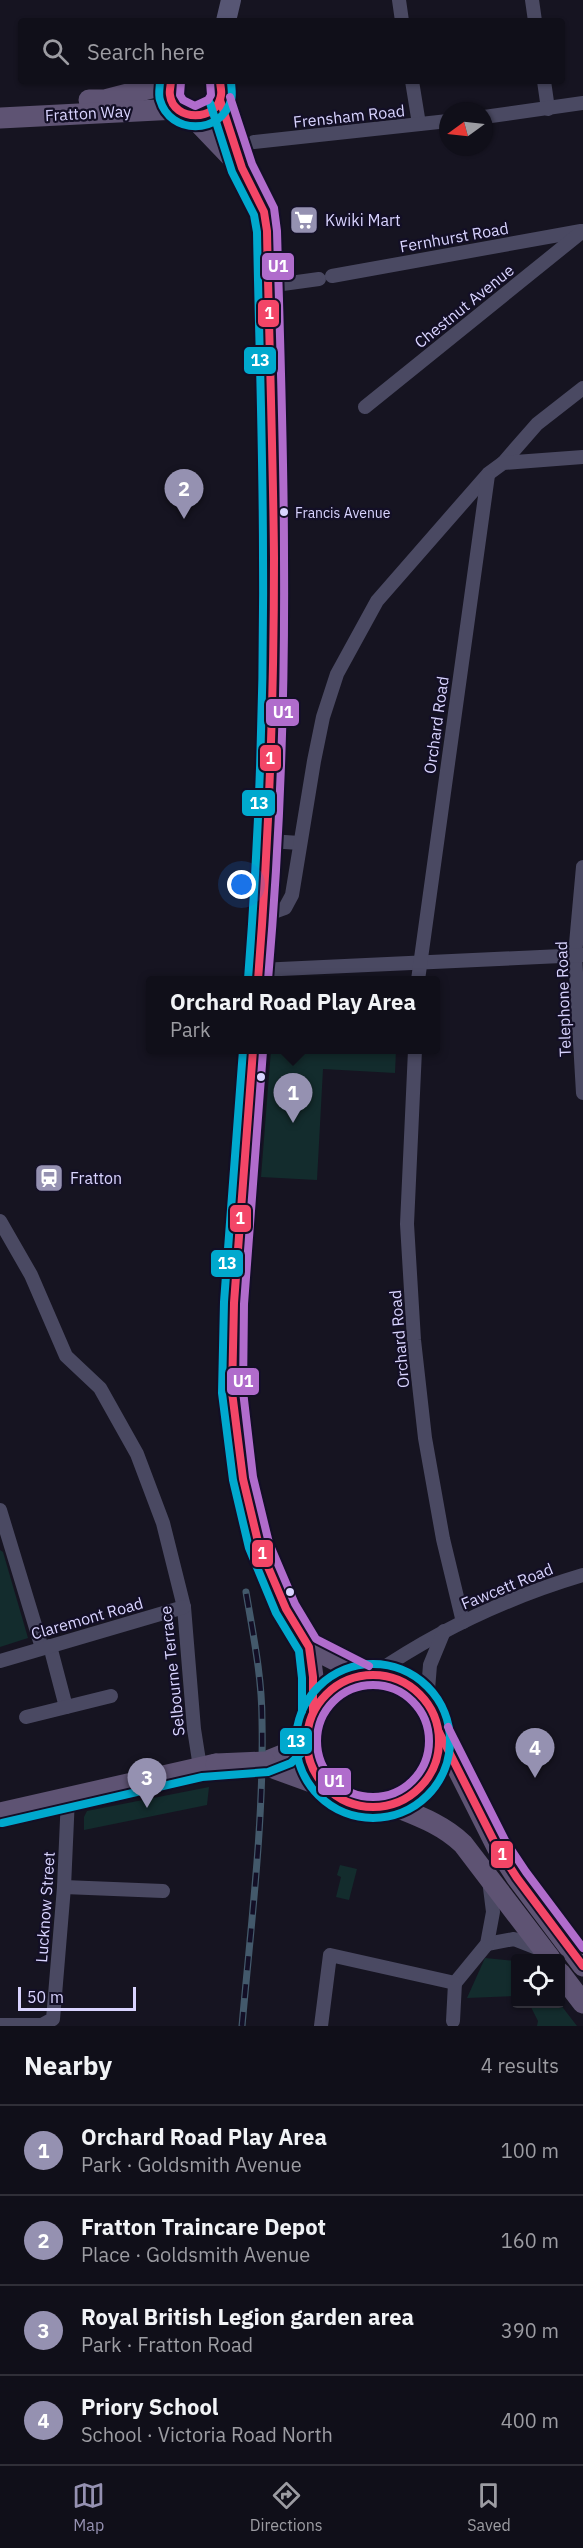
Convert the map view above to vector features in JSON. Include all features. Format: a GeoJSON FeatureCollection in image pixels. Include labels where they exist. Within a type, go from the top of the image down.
{"type":"FeatureCollection","features":[{"type":"Feature","properties":{"kind":"main road","name":"Fratton Way"},"geometry":{"type":"LineString","coordinates":[[0,103],[105,100],[163,84]]}},
{"type":"Feature","properties":{"kind":"main road"},"geometry":{"type":"LineString","coordinates":[[170,84],[170,97],[242,168]]}},
{"type":"Feature","properties":{"kind":"main road"},"geometry":{"type":"LineString","coordinates":[[185,113],[209,113],[220,91]]}},
{"type":"Feature","properties":{"kind":"main road"},"geometry":{"type":"LineString","coordinates":[[220,91],[242,168],[264,212],[268,286],[273,572],[269,841],[258,976]]}},
{"type":"Feature","properties":{"kind":"main road","name":"Fratton Way"},"geometry":{"type":"LineString","coordinates":[[0,118],[185,113]]}},
{"type":"Feature","properties":{"kind":"main road"},"geometry":{"type":"LineString","coordinates":[[253,1054],[234,1303],[232,1392],[243,1479],[259,1546],[286,1609],[309,1647],[313,1677],[313,1711],[306,1734],[307,1754],[314,1772],[325,1787],[339,1799],[373,1808],[391,1805],[408,1797],[423,1785],[433,1769],[439,1751],[439,1732]]}},
{"type":"Feature","properties":{"kind":"main road"},"geometry":{"type":"LineString","coordinates":[[309,1647],[369,1675]]}},
{"type":"Feature","properties":{"kind":"main road"},"geometry":{"type":"LineString","coordinates":[[313,1711],[324,1695],[339,1683],[369,1675],[391,1676],[406,1683],[427,1702],[439,1732],[497,1847],[583,1966]]}},
{"type":"Feature","properties":{"kind":"main road"},"geometry":{"type":"LineString","coordinates":[[270,1763],[285,1754],[306,1734]]}},
{"type":"Feature","properties":{"kind":"main road"},"geometry":{"type":"LineString","coordinates":[[0,1813],[208,1766],[270,1763],[325,1787]]}},
{"type":"Feature","properties":{"kind":"main road"},"geometry":{"type":"LineString","coordinates":[[391,1805],[435,1822],[451,1832],[463,1844],[546,1954]]}},
{"type":"Feature","properties":{"kind":"main road"},"geometry":{"type":"LineString","coordinates":[[565,1978],[583,2003]]}},
{"type":"Feature","properties":{"kind":"street"},"geometry":{"type":"LineString","coordinates":[[399,0],[402,18]]}},
{"type":"Feature","properties":{"kind":"street"},"geometry":{"type":"LineString","coordinates":[[532,0],[535,18]]}},
{"type":"Feature","properties":{"kind":"street"},"geometry":{"type":"LineString","coordinates":[[412,84],[419,124]]}},
{"type":"Feature","properties":{"kind":"street"},"geometry":{"type":"LineString","coordinates":[[544,84],[548,109]]}},
{"type":"Feature","properties":{"kind":"street"},"geometry":{"type":"LineString","coordinates":[[493,116],[583,103]]}},
{"type":"Feature","properties":{"kind":"street","name":"Frensham Road"},"geometry":{"type":"LineString","coordinates":[[254,142],[439,122]]}},
{"type":"Feature","properties":{"kind":"street","name":"Fernhurst Road"},"geometry":{"type":"LineString","coordinates":[[268,286],[325,278],[583,231]]}},
{"type":"Feature","properties":{"kind":"street","name":"Chestnut Avenue"},"geometry":{"type":"LineString","coordinates":[[365,407],[583,231]]}},
{"type":"Feature","properties":{"kind":"street"},"geometry":{"type":"LineString","coordinates":[[263,916],[285,908],[292,896],[323,717],[337,674],[377,602],[488,474],[503,463],[537,424],[583,388]]}},
{"type":"Feature","properties":{"kind":"street"},"geometry":{"type":"LineString","coordinates":[[503,463],[583,457]]}},
{"type":"Feature","properties":{"kind":"street","name":"Orchard Road"},"geometry":{"type":"LineString","coordinates":[[418,976],[488,474]]}},
{"type":"Feature","properties":{"kind":"street"},"geometry":{"type":"LineString","coordinates":[[269,841],[300,843]]}},
{"type":"Feature","properties":{"kind":"street","name":"Telephone Road"},"geometry":{"type":"LineString","coordinates":[[583,867],[579,955],[583,1093]]}},
{"type":"Feature","properties":{"kind":"street"},"geometry":{"type":"LineString","coordinates":[[258,976],[579,955]]}},
{"type":"Feature","properties":{"kind":"street","name":"Orchard Road"},"geometry":{"type":"LineString","coordinates":[[415,1054],[407,1224],[414,1340],[424,1438],[443,1539],[463,1622]]}},
{"type":"Feature","properties":{"kind":"street","name":"Selbourne Terrace"},"geometry":{"type":"LineString","coordinates":[[0,1221],[31,1275],[66,1356],[100,1388],[137,1454],[163,1523],[184,1606],[194,1729],[208,1766]]}},
{"type":"Feature","properties":{"kind":"street"},"geometry":{"type":"LineString","coordinates":[[1,1517],[66,1707]]}},
{"type":"Feature","properties":{"kind":"street","name":"Fawcett Road"},"geometry":{"type":"LineString","coordinates":[[369,1675],[409,1650],[463,1622],[558,1582],[583,1575]]}},
{"type":"Feature","properties":{"kind":"street","name":"Claremont Road"},"geometry":{"type":"LineString","coordinates":[[0,1661],[184,1606]]}},
{"type":"Feature","properties":{"kind":"street"},"geometry":{"type":"LineString","coordinates":[[427,1702],[430,1665],[444,1631]]}},
{"type":"Feature","properties":{"kind":"street"},"geometry":{"type":"LineString","coordinates":[[26,1717],[111,1696]]}},
{"type":"Feature","properties":{"kind":"street","name":"Lucknow Street"},"geometry":{"type":"LineString","coordinates":[[0,2025],[42,2025],[53,2019],[64,1887],[68,1797]]}},
{"type":"Feature","properties":{"kind":"street"},"geometry":{"type":"LineString","coordinates":[[453,2021],[455,1983],[487,1944],[493,1911],[489,1878]]}},
{"type":"Feature","properties":{"kind":"street"},"geometry":{"type":"LineString","coordinates":[[64,1887],[163,1891]]}},
{"type":"Feature","properties":{"kind":"street"},"geometry":{"type":"LineString","coordinates":[[487,1944],[514,1939],[545,1954]]}},
{"type":"Feature","properties":{"kind":"street"},"geometry":{"type":"LineString","coordinates":[[321,2026],[330,1954],[455,1983]]}},
{"type":"Feature","properties":{"kind":"green space"},"geometry":{"type":"Polygon","coordinates":[[[271,1054],[396,1054],[395,1073],[323,1069],[317,1180],[261,1177],[271,1054]]]}},
{"type":"Feature","properties":{"kind":"green space"},"geometry":{"type":"Polygon","coordinates":[[[0,1550],[3,1552],[28,1638],[0,1647],[0,1550]]]}},
{"type":"Feature","properties":{"kind":"green space"},"geometry":{"type":"Polygon","coordinates":[[[209,1787],[207,1805],[84,1830],[84,1817],[87,1811],[209,1787]]]}},
{"type":"Feature","properties":{"kind":"green space"},"geometry":{"type":"Polygon","coordinates":[[[340,1865],[357,1869],[349,1900],[336,1897],[341,1877],[337,1875],[340,1865]]]}},
{"type":"Feature","properties":{"kind":"green space"},"geometry":{"type":"Polygon","coordinates":[[[485,1958],[511,1961],[511,1996],[467,1998],[485,1958]]]}},
{"type":"Feature","properties":{"kind":"green space"},"geometry":{"type":"Polygon","coordinates":[[[532,2008],[563,2008],[577,2026],[537,2026],[538,2021],[532,2008]]]}},
{"type":"Feature","properties":{"kind":"railway"},"geometry":{"type":"LineString","coordinates":[[242,2026],[256,1873],[262,1758],[262,1720],[257,1656],[246,1592]]}},
{"type":"Feature","properties":{"kind":"transit line","name":"13"},"geometry":{"type":"LineString","coordinates":[[160,84],[159,98],[166,111],[174,120],[184,125],[196,126],[207,125],[217,120],[225,111],[232,98],[231,84]]}},
{"type":"Feature","properties":{"kind":"transit line","name":"1"},"geometry":{"type":"LineString","coordinates":[[171,84],[173,104],[179,110],[195,115],[204,114],[218,104],[220,84]]}},
{"type":"Feature","properties":{"kind":"transit line","name":"U1"},"geometry":{"type":"LineString","coordinates":[[181,84],[180,95],[183,100],[195,106],[208,100],[211,95],[210,84]]}},
{"type":"Feature","properties":{"kind":"transit line","name":"U1"},"geometry":{"type":"LineString","coordinates":[[230,97],[252,164],[274,208],[277,231],[283,476],[284,664],[279,822],[268,976]]}},
{"type":"Feature","properties":{"kind":"transit line","name":"1"},"geometry":{"type":"LineString","coordinates":[[220,100],[242,168],[264,212],[267,231],[274,611],[268,822],[258,976]]}},
{"type":"Feature","properties":{"kind":"transit line","name":"13"},"geometry":{"type":"LineString","coordinates":[[210,103],[232,172],[254,215],[257,232],[263,664],[258,821],[248,976]]}},
{"type":"Feature","properties":{"kind":"transit line","name":"13"},"geometry":{"type":"LineString","coordinates":[[243,1054],[224,1302],[222,1393],[233,1480],[249,1548],[276,1613],[299,1651],[302,1711]]}},
{"type":"Feature","properties":{"kind":"transit line","name":"1"},"geometry":{"type":"LineString","coordinates":[[253,1054],[234,1303],[232,1392],[243,1479],[259,1546],[286,1609],[309,1647],[313,1677],[313,1711]]}},
{"type":"Feature","properties":{"kind":"transit line","name":"U1"},"geometry":{"type":"LineString","coordinates":[[263,1054],[244,1304],[243,1391],[253,1477],[269,1543],[295,1604],[316,1639],[369,1666]]}},
{"type":"Feature","properties":{"kind":"transit line","name":"13"},"geometry":{"type":"LineString","coordinates":[[373,1664],[402,1670],[416,1677],[427,1687],[437,1698],[444,1712],[450,1741],[444,1770],[437,1784],[427,1795],[416,1805],[402,1812],[373,1818],[344,1812],[330,1805],[319,1795],[309,1784],[302,1770],[296,1741],[302,1712],[309,1698],[319,1687],[330,1677],[344,1670],[373,1664]]}},
{"type":"Feature","properties":{"kind":"transit line","name":"1"},"geometry":{"type":"LineString","coordinates":[[373,1675],[398,1680],[420,1694],[434,1716],[439,1741],[434,1766],[420,1788],[398,1802],[373,1807],[348,1802],[326,1788],[312,1766],[307,1741],[312,1716],[326,1694],[348,1680],[373,1675]]}},
{"type":"Feature","properties":{"kind":"transit line","name":"U1"},"geometry":{"type":"LineString","coordinates":[[373,1685],[394,1689],[412,1702],[425,1720],[429,1741],[425,1762],[412,1780],[394,1793],[373,1797],[352,1793],[334,1780],[321,1762],[317,1741],[321,1720],[334,1702],[352,1689],[373,1685]]}},
{"type":"Feature","properties":{"kind":"transit line","name":"U1"},"geometry":{"type":"LineString","coordinates":[[448,1727],[506,1842],[583,1948]]}},
{"type":"Feature","properties":{"kind":"transit line","name":"1"},"geometry":{"type":"LineString","coordinates":[[439,1732],[497,1847],[517,1878],[583,1966]]}},
{"type":"Feature","properties":{"kind":"transit line","name":"13"},"geometry":{"type":"LineString","coordinates":[[2,1823],[202,1777],[268,1772],[291,1763],[313,1742]]}},
{"type":"Feature","properties":{"kind":"place","name":"Kwiki Mart"},"geometry":{"type":"Point","coordinates":[304,220]}},
{"type":"Feature","properties":{"kind":"place","name":"Francis Avenue"},"geometry":{"type":"Point","coordinates":[284,512]}},
{"type":"Feature","properties":{"kind":"place","name":"Fratton Traincare Depot"},"geometry":{"type":"Point","coordinates":[184,519]}},
{"type":"Feature","properties":{"kind":"place","name":"Orchard Road Play Area"},"geometry":{"type":"Point","coordinates":[293,1123]}},
{"type":"Feature","properties":{"kind":"place","name":"Fratton"},"geometry":{"type":"Point","coordinates":[49,1178]}},
{"type":"Feature","properties":{"kind":"place","name":"Priory School"},"geometry":{"type":"Point","coordinates":[535,1778]}},
{"type":"Feature","properties":{"kind":"place","name":"Royal British Legion garden area"},"geometry":{"type":"Point","coordinates":[147,1808]}}]}
